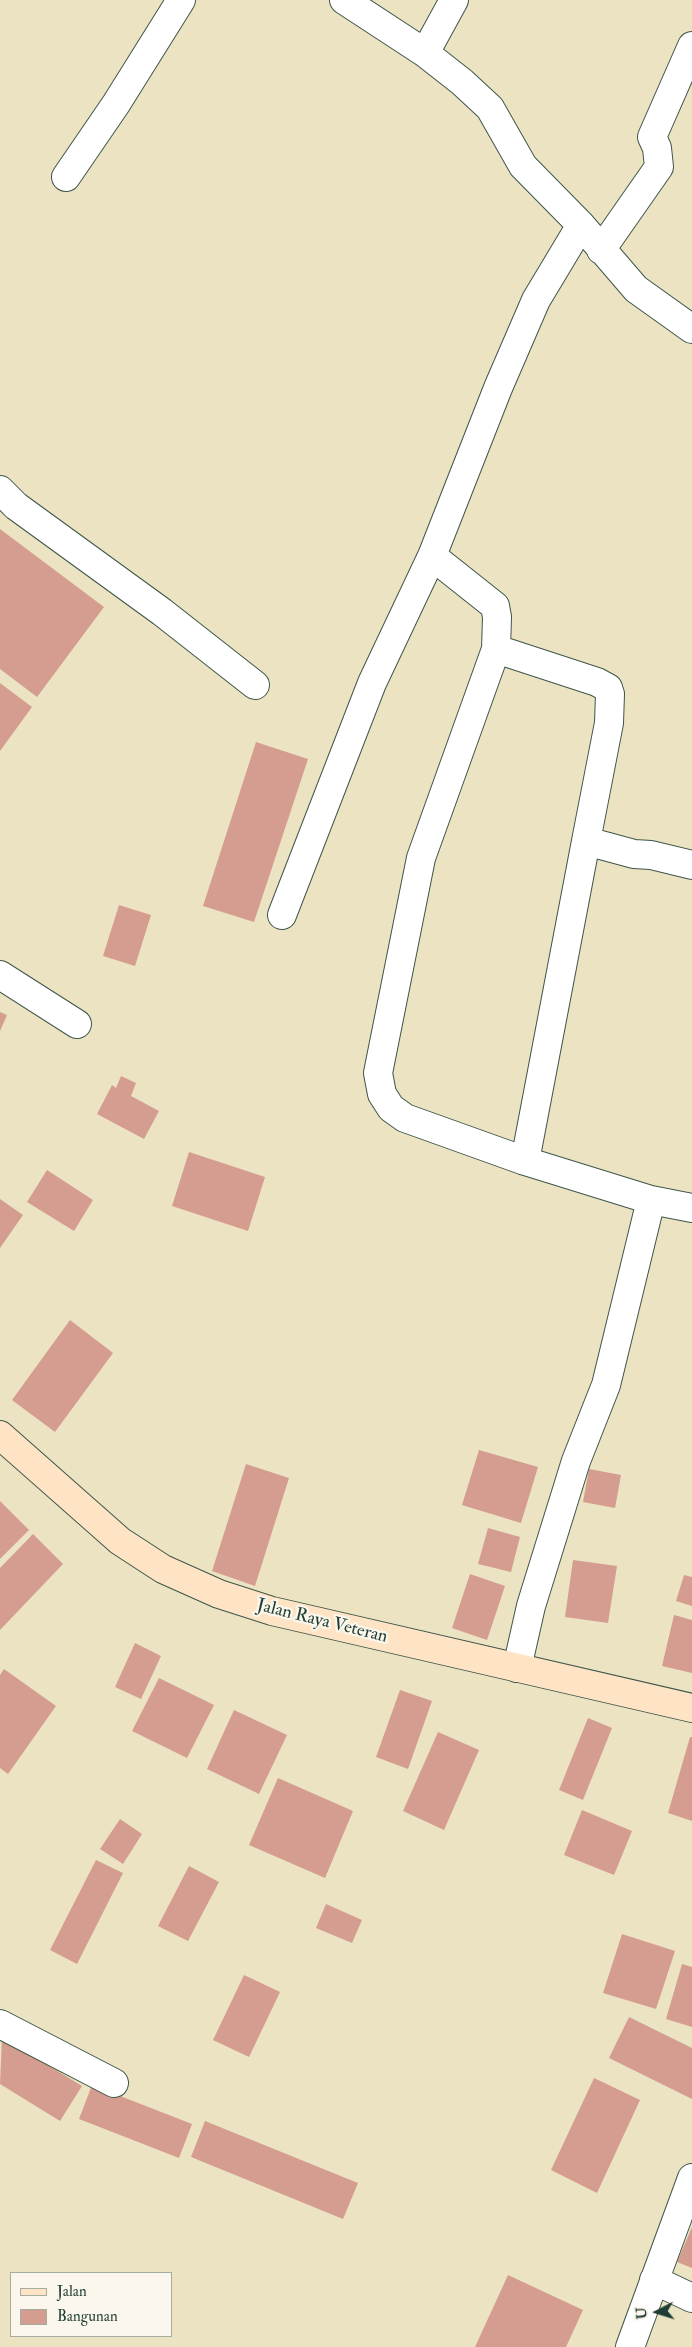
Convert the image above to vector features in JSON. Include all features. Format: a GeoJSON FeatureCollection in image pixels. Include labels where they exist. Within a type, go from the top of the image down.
{"type":"FeatureCollection","features":[{"type":"Feature","properties":{"kind":"street"},"geometry":{"type":"LineString","coordinates":[[66,177],[116,104],[181,0]]}},
{"type":"Feature","properties":{"kind":"street"},"geometry":{"type":"LineString","coordinates":[[344,0],[425,53],[462,82],[490,108],[524,166],[581,225],[636,290],[692,329]]}},
{"type":"Feature","properties":{"kind":"street"},"geometry":{"type":"LineString","coordinates":[[425,53],[454,0]]}},
{"type":"Feature","properties":{"kind":"street"},"geometry":{"type":"LineString","coordinates":[[602,250],[659,167],[657,148],[652,137],[692,46]]}},
{"type":"Feature","properties":{"kind":"street"},"geometry":{"type":"LineString","coordinates":[[282,915],[372,683],[432,556],[494,396],[536,300],[581,225]]}},
{"type":"Feature","properties":{"kind":"street"},"geometry":{"type":"LineString","coordinates":[[0,490],[16,506],[162,612],[255,685]]}},
{"type":"Feature","properties":{"kind":"street"},"geometry":{"type":"LineString","coordinates":[[432,556],[484,595],[495,606],[497,617],[496,649],[421,858],[378,1073],[382,1094],[391,1108],[405,1118],[526,1161],[651,1200],[692,1208]]}},
{"type":"Feature","properties":{"kind":"street"},"geometry":{"type":"LineString","coordinates":[[496,649],[597,682],[608,688],[610,694],[609,723],[526,1161]]}},
{"type":"Feature","properties":{"kind":"street"},"geometry":{"type":"LineString","coordinates":[[586,841],[634,854],[651,855],[692,866]]}},
{"type":"Feature","properties":{"kind":"street"},"geometry":{"type":"LineString","coordinates":[[0,975],[77,1024]]}},
{"type":"Feature","properties":{"kind":"street"},"geometry":{"type":"LineString","coordinates":[[517,1668],[531,1606],[576,1460],[606,1385],[651,1200]]}},
{"type":"Feature","properties":{"kind":"street","name":"Jalan Raya Veteran"},"geometry":{"type":"LineString","coordinates":[[0,1435],[120,1541],[163,1569],[219,1594],[272,1611],[692,1708]]}},
{"type":"Feature","properties":{"kind":"street"},"geometry":{"type":"LineString","coordinates":[[0,2024],[114,2083]]}},
{"type":"Feature","properties":{"kind":"street"},"geometry":{"type":"LineString","coordinates":[[630,2347],[692,2178]]}},
{"type":"Feature","properties":{"kind":"street"},"geometry":{"type":"LineString","coordinates":[[654,2280],[692,2298]]}},
{"type":"Feature","properties":{"kind":"building"},"geometry":{"type":"Polygon","coordinates":[[[0,529],[104,607],[37,697],[0,669],[0,529]]]}},
{"type":"Feature","properties":{"kind":"building"},"geometry":{"type":"Polygon","coordinates":[[[0,683],[32,707],[0,751],[0,683]]]}},
{"type":"Feature","properties":{"kind":"building"},"geometry":{"type":"Polygon","coordinates":[[[256,742],[308,759],[254,922],[203,906],[256,742]]]}},
{"type":"Feature","properties":{"kind":"building"},"geometry":{"type":"Polygon","coordinates":[[[119,905],[151,915],[135,966],[103,956],[119,905]]]}},
{"type":"Feature","properties":{"kind":"building"},"geometry":{"type":"Polygon","coordinates":[[[0,1012],[7,1015],[0,1031],[0,1012]]]}},
{"type":"Feature","properties":{"kind":"building"},"geometry":{"type":"Polygon","coordinates":[[[121,1076],[136,1083],[131,1096],[159,1111],[144,1139],[97,1114],[112,1085],[116,1088],[121,1076]]]}},
{"type":"Feature","properties":{"kind":"building"},"geometry":{"type":"Polygon","coordinates":[[[189,1152],[265,1177],[248,1231],[172,1206],[189,1152]]]}},
{"type":"Feature","properties":{"kind":"building"},"geometry":{"type":"Polygon","coordinates":[[[47,1170],[93,1200],[74,1231],[27,1202],[47,1170]]]}},
{"type":"Feature","properties":{"kind":"building"},"geometry":{"type":"Polygon","coordinates":[[[0,1199],[23,1215],[0,1248],[0,1199]]]}},
{"type":"Feature","properties":{"kind":"building"},"geometry":{"type":"Polygon","coordinates":[[[70,1320],[113,1353],[55,1432],[12,1400],[70,1320]]]}},
{"type":"Feature","properties":{"kind":"building"},"geometry":{"type":"Polygon","coordinates":[[[479,1450],[538,1467],[521,1523],[462,1505],[479,1450]]]}},
{"type":"Feature","properties":{"kind":"building"},"geometry":{"type":"Polygon","coordinates":[[[246,1464],[289,1478],[255,1586],[212,1571],[246,1464]]]}},
{"type":"Feature","properties":{"kind":"building"},"geometry":{"type":"Polygon","coordinates":[[[589,1469],[621,1475],[615,1508],[583,1502],[589,1469]]]}},
{"type":"Feature","properties":{"kind":"building"},"geometry":{"type":"Polygon","coordinates":[[[0,1501],[29,1530],[0,1559],[0,1501]]]}},
{"type":"Feature","properties":{"kind":"building"},"geometry":{"type":"Polygon","coordinates":[[[488,1528],[520,1537],[511,1572],[478,1564],[488,1528]]]}},
{"type":"Feature","properties":{"kind":"building"},"geometry":{"type":"Polygon","coordinates":[[[33,1534],[63,1564],[0,1630],[0,1568],[33,1534]]]}},
{"type":"Feature","properties":{"kind":"building"},"geometry":{"type":"Polygon","coordinates":[[[573,1560],[617,1566],[608,1623],[565,1617],[573,1560]]]}},
{"type":"Feature","properties":{"kind":"building"},"geometry":{"type":"Polygon","coordinates":[[[470,1574],[505,1586],[487,1640],[452,1628],[470,1574]]]}},
{"type":"Feature","properties":{"kind":"building"},"geometry":{"type":"Polygon","coordinates":[[[684,1575],[692,1577],[692,1606],[676,1601],[684,1575]]]}},
{"type":"Feature","properties":{"kind":"building"},"geometry":{"type":"Polygon","coordinates":[[[674,1615],[692,1620],[692,1673],[662,1666],[674,1615]]]}},
{"type":"Feature","properties":{"kind":"building"},"geometry":{"type":"Polygon","coordinates":[[[135,1643],[161,1656],[141,1699],[115,1687],[135,1643]]]}},
{"type":"Feature","properties":{"kind":"building"},"geometry":{"type":"Polygon","coordinates":[[[4,1669],[56,1706],[8,1774],[0,1768],[0,1675],[4,1669]]]}},
{"type":"Feature","properties":{"kind":"building"},"geometry":{"type":"Polygon","coordinates":[[[159,1678],[214,1705],[187,1758],[132,1731],[159,1678]]]}},
{"type":"Feature","properties":{"kind":"building"},"geometry":{"type":"Polygon","coordinates":[[[400,1690],[432,1701],[408,1769],[376,1757],[400,1690]]]}},
{"type":"Feature","properties":{"kind":"building"},"geometry":{"type":"Polygon","coordinates":[[[234,1710],[287,1735],[259,1794],[207,1769],[234,1710]]]}},
{"type":"Feature","properties":{"kind":"building"},"geometry":{"type":"Polygon","coordinates":[[[588,1718],[612,1728],[583,1800],[559,1790],[588,1718]]]}},
{"type":"Feature","properties":{"kind":"building"},"geometry":{"type":"Polygon","coordinates":[[[438,1732],[479,1750],[444,1830],[403,1811],[438,1732]]]}},
{"type":"Feature","properties":{"kind":"building"},"geometry":{"type":"Polygon","coordinates":[[[690,1737],[692,1737],[692,1821],[668,1813],[690,1737]]]}},
{"type":"Feature","properties":{"kind":"building"},"geometry":{"type":"Polygon","coordinates":[[[278,1778],[353,1811],[325,1878],[249,1845],[278,1778]]]}},
{"type":"Feature","properties":{"kind":"building"},"geometry":{"type":"Polygon","coordinates":[[[582,1810],[632,1831],[614,1875],[564,1855],[582,1810]]]}},
{"type":"Feature","properties":{"kind":"building"},"geometry":{"type":"Polygon","coordinates":[[[120,1819],[142,1834],[123,1864],[100,1849],[120,1819]]]}},
{"type":"Feature","properties":{"kind":"building"},"geometry":{"type":"Polygon","coordinates":[[[96,1860],[123,1873],[77,1964],[50,1950],[96,1860]]]}},
{"type":"Feature","properties":{"kind":"building"},"geometry":{"type":"Polygon","coordinates":[[[189,1866],[219,1882],[188,1941],[158,1926],[189,1866]]]}},
{"type":"Feature","properties":{"kind":"building"},"geometry":{"type":"Polygon","coordinates":[[[326,1904],[362,1920],[352,1943],[316,1928],[326,1904]]]}},
{"type":"Feature","properties":{"kind":"building"},"geometry":{"type":"Polygon","coordinates":[[[622,1934],[675,1951],[656,2009],[603,1993],[622,1934]]]}},
{"type":"Feature","properties":{"kind":"building"},"geometry":{"type":"Polygon","coordinates":[[[682,1964],[692,1967],[692,2027],[666,2019],[682,1964]]]}},
{"type":"Feature","properties":{"kind":"building"},"geometry":{"type":"Polygon","coordinates":[[[244,1975],[280,1992],[249,2057],[213,2040],[244,1975]]]}},
{"type":"Feature","properties":{"kind":"building"},"geometry":{"type":"Polygon","coordinates":[[[629,2017],[692,2048],[692,2099],[609,2058],[629,2017]]]}},
{"type":"Feature","properties":{"kind":"building"},"geometry":{"type":"Polygon","coordinates":[[[2,2037],[82,2086],[60,2121],[0,2084],[2,2037]]]}},
{"type":"Feature","properties":{"kind":"building"},"geometry":{"type":"Polygon","coordinates":[[[594,2078],[640,2100],[597,2193],[551,2170],[594,2078]]]}},
{"type":"Feature","properties":{"kind":"building"},"geometry":{"type":"Polygon","coordinates":[[[92,2085],[192,2124],[179,2158],[79,2119],[92,2085]]]}},
{"type":"Feature","properties":{"kind":"building"},"geometry":{"type":"Polygon","coordinates":[[[205,2121],[358,2183],[343,2219],[191,2157],[205,2121]]]}},
{"type":"Feature","properties":{"kind":"building"},"geometry":{"type":"Polygon","coordinates":[[[692,2227],[692,2268],[677,2262],[692,2227]]]}},
{"type":"Feature","properties":{"kind":"building"},"geometry":{"type":"Polygon","coordinates":[[[508,2275],[583,2310],[566,2347],[475,2347],[508,2275]]]}}]}
